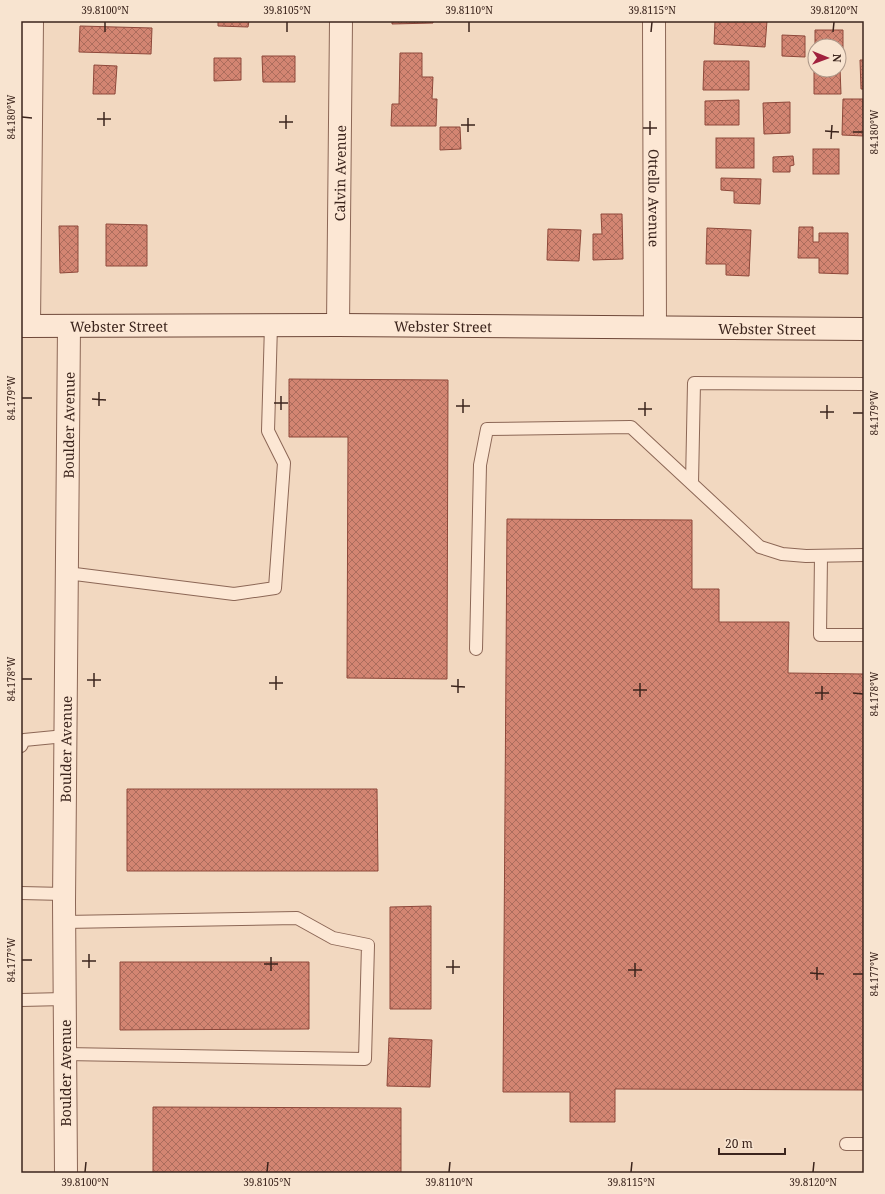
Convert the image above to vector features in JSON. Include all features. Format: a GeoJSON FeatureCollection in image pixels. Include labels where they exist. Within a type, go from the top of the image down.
{"type":"FeatureCollection","features":[{"type":"Feature","properties":{"kind":"street"},"geometry":{"type":"LineString","coordinates":[[25,326],[32,21]]}},
{"type":"Feature","properties":{"kind":"street","name":"Calvin Avenue"},"geometry":{"type":"LineString","coordinates":[[338,325],[341,21]]}},
{"type":"Feature","properties":{"kind":"street","name":"Ottello Avenue"},"geometry":{"type":"LineString","coordinates":[[654,21],[655,328]]}},
{"type":"Feature","properties":{"kind":"street","name":"Webster Street"},"geometry":{"type":"LineString","coordinates":[[25,326],[338,325],[864,329]]}},
{"type":"Feature","properties":{"kind":"street","name":"Boulder Avenue"},"geometry":{"type":"LineString","coordinates":[[66,1173],[64,894],[69,326]]}},
{"type":"Feature","properties":{"kind":"lane"},"geometry":{"type":"LineString","coordinates":[[67,573],[234,594],[275,588],[284,463],[268,431],[271,325]]}},
{"type":"Feature","properties":{"kind":"lane"},"geometry":{"type":"LineString","coordinates":[[692,483],[694,383],[864,384]]}},
{"type":"Feature","properties":{"kind":"lane"},"geometry":{"type":"LineString","coordinates":[[476,649],[480,465],[487,429],[631,427],[760,548],[782,554],[806,556],[864,555]]}},
{"type":"Feature","properties":{"kind":"lane"},"geometry":{"type":"LineString","coordinates":[[821,556],[820,635],[864,635]]}},
{"type":"Feature","properties":{"kind":"lane"},"geometry":{"type":"LineString","coordinates":[[21,746],[24,740],[65,736]]}},
{"type":"Feature","properties":{"kind":"lane"},"geometry":{"type":"LineString","coordinates":[[21,893],[64,894]]}},
{"type":"Feature","properties":{"kind":"lane"},"geometry":{"type":"LineString","coordinates":[[64,922],[297,918],[333,938],[368,946],[365,1059],[65,1054]]}},
{"type":"Feature","properties":{"kind":"lane"},"geometry":{"type":"LineString","coordinates":[[21,1000],[64,998]]}},
{"type":"Feature","properties":{"kind":"lane"},"geometry":{"type":"LineString","coordinates":[[846,1144],[864,1144]]}},
{"type":"Feature","properties":{"kind":"building"},"geometry":{"type":"Polygon","coordinates":[[[218,21],[249,21],[248,27],[218,26],[218,21]]]}},
{"type":"Feature","properties":{"kind":"building"},"geometry":{"type":"Polygon","coordinates":[[[392,21],[433,21],[433,23],[392,24],[392,21]]]}},
{"type":"Feature","properties":{"kind":"building"},"geometry":{"type":"Polygon","coordinates":[[[715,21],[767,21],[765,47],[714,44],[715,21]]]}},
{"type":"Feature","properties":{"kind":"building"},"geometry":{"type":"Polygon","coordinates":[[[80,26],[152,28],[151,54],[79,52],[80,26]]]}},
{"type":"Feature","properties":{"kind":"building"},"geometry":{"type":"Polygon","coordinates":[[[815,30],[843,30],[843,38],[815,38],[815,30]]]}},
{"type":"Feature","properties":{"kind":"building"},"geometry":{"type":"Polygon","coordinates":[[[782,35],[805,36],[805,57],[782,56],[782,35]]]}},
{"type":"Feature","properties":{"kind":"building"},"geometry":{"type":"Polygon","coordinates":[[[400,53],[422,53],[422,77],[433,77],[432,99],[437,99],[436,126],[391,126],[392,104],[399,104],[400,53]]]}},
{"type":"Feature","properties":{"kind":"building"},"geometry":{"type":"Polygon","coordinates":[[[262,56],[295,56],[295,82],[263,82],[262,56]]]}},
{"type":"Feature","properties":{"kind":"building"},"geometry":{"type":"Polygon","coordinates":[[[214,58],[241,58],[241,80],[214,81],[214,58]]]}},
{"type":"Feature","properties":{"kind":"building"},"geometry":{"type":"Polygon","coordinates":[[[860,60],[864,60],[864,89],[861,89],[860,60]]]}},
{"type":"Feature","properties":{"kind":"building"},"geometry":{"type":"Polygon","coordinates":[[[704,61],[749,61],[749,90],[703,90],[704,61]]]}},
{"type":"Feature","properties":{"kind":"building"},"geometry":{"type":"Polygon","coordinates":[[[94,65],[117,66],[115,94],[93,94],[94,65]]]}},
{"type":"Feature","properties":{"kind":"building"},"geometry":{"type":"Polygon","coordinates":[[[814,78],[840,78],[841,94],[814,94],[814,78]]]}},
{"type":"Feature","properties":{"kind":"building"},"geometry":{"type":"Polygon","coordinates":[[[843,99],[863,99],[864,136],[842,135],[843,99]]]}},
{"type":"Feature","properties":{"kind":"building"},"geometry":{"type":"Polygon","coordinates":[[[739,100],[739,125],[705,125],[705,101],[739,100]]]}},
{"type":"Feature","properties":{"kind":"building"},"geometry":{"type":"Polygon","coordinates":[[[790,102],[790,133],[764,134],[763,103],[790,102]]]}},
{"type":"Feature","properties":{"kind":"building"},"geometry":{"type":"Polygon","coordinates":[[[440,127],[460,127],[461,149],[440,150],[440,127]]]}},
{"type":"Feature","properties":{"kind":"building"},"geometry":{"type":"Polygon","coordinates":[[[716,138],[754,138],[754,168],[716,168],[716,138]]]}},
{"type":"Feature","properties":{"kind":"building"},"geometry":{"type":"Polygon","coordinates":[[[813,149],[839,149],[839,174],[813,174],[813,149]]]}},
{"type":"Feature","properties":{"kind":"building"},"geometry":{"type":"Polygon","coordinates":[[[793,156],[794,165],[790,166],[790,172],[773,172],[773,157],[793,156]]]}},
{"type":"Feature","properties":{"kind":"building"},"geometry":{"type":"Polygon","coordinates":[[[721,178],[761,179],[760,204],[734,203],[734,191],[721,190],[721,178]]]}},
{"type":"Feature","properties":{"kind":"building"},"geometry":{"type":"Polygon","coordinates":[[[601,214],[622,214],[623,259],[593,260],[593,234],[602,234],[601,214]]]}},
{"type":"Feature","properties":{"kind":"building"},"geometry":{"type":"Polygon","coordinates":[[[106,224],[147,225],[147,266],[106,266],[106,224]]]}},
{"type":"Feature","properties":{"kind":"building"},"geometry":{"type":"Polygon","coordinates":[[[59,226],[78,226],[78,272],[60,273],[59,226]]]}},
{"type":"Feature","properties":{"kind":"building"},"geometry":{"type":"Polygon","coordinates":[[[799,227],[813,227],[813,242],[819,242],[819,233],[848,233],[848,274],[819,273],[819,258],[798,258],[799,227]]]}},
{"type":"Feature","properties":{"kind":"building"},"geometry":{"type":"Polygon","coordinates":[[[707,228],[751,230],[749,276],[726,275],[726,264],[706,264],[707,228]]]}},
{"type":"Feature","properties":{"kind":"building"},"geometry":{"type":"Polygon","coordinates":[[[548,229],[581,230],[579,261],[547,260],[548,229]]]}},
{"type":"Feature","properties":{"kind":"building"},"geometry":{"type":"Polygon","coordinates":[[[289,379],[448,380],[447,679],[347,678],[348,437],[289,437],[289,379]]]}},
{"type":"Feature","properties":{"kind":"building"},"geometry":{"type":"Polygon","coordinates":[[[507,519],[692,520],[692,589],[719,589],[719,622],[789,622],[788,673],[864,674],[864,1090],[615,1089],[615,1122],[570,1122],[570,1092],[503,1092],[507,519]]]}},
{"type":"Feature","properties":{"kind":"building"},"geometry":{"type":"Polygon","coordinates":[[[127,789],[377,789],[378,871],[127,871],[127,789]]]}},
{"type":"Feature","properties":{"kind":"building"},"geometry":{"type":"Polygon","coordinates":[[[431,906],[431,1009],[390,1009],[390,907],[431,906]]]}},
{"type":"Feature","properties":{"kind":"building"},"geometry":{"type":"Polygon","coordinates":[[[120,962],[309,962],[309,1029],[120,1030],[120,962]]]}},
{"type":"Feature","properties":{"kind":"building"},"geometry":{"type":"Polygon","coordinates":[[[389,1038],[432,1040],[430,1087],[387,1086],[389,1038]]]}},
{"type":"Feature","properties":{"kind":"building"},"geometry":{"type":"Polygon","coordinates":[[[153,1107],[401,1108],[401,1173],[153,1173],[153,1107]]]}}]}
